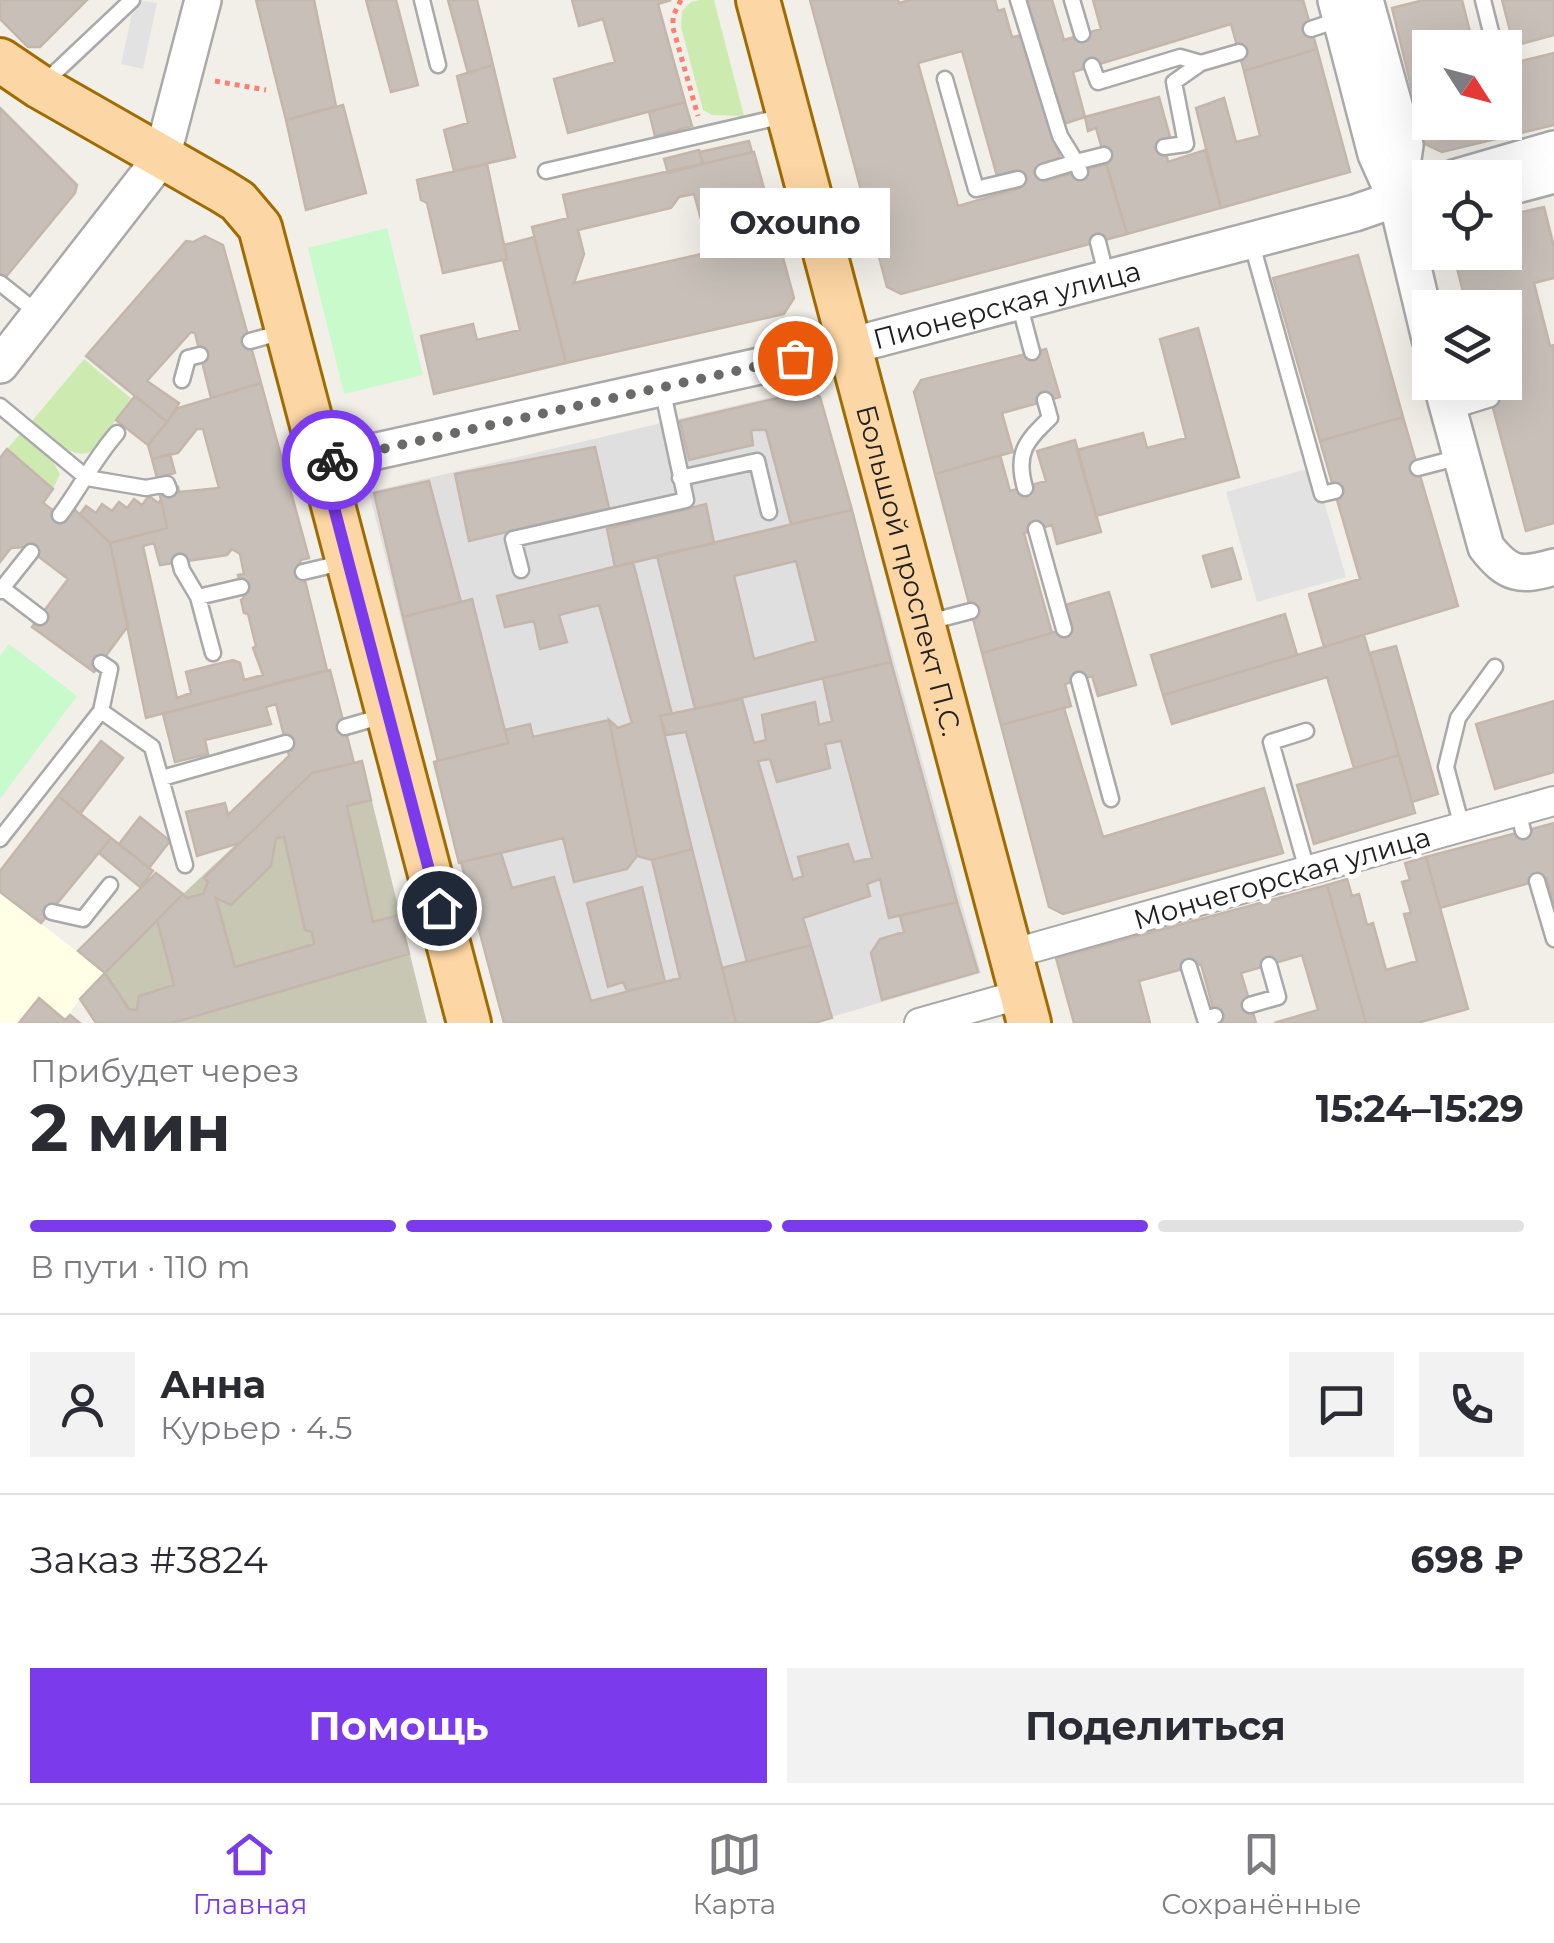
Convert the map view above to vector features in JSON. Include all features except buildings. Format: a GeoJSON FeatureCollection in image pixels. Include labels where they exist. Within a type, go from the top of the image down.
{"type":"FeatureCollection","features":[{"type":"Feature","properties":{"kind":"main road","name":"Большой проспект П.С."},"geometry":{"type":"LineString","coordinates":[[758,0],[1026,1009]]}},
{"type":"Feature","properties":{"kind":"main road"},"geometry":{"type":"LineString","coordinates":[[0,60],[222,191],[252,214],[266,240],[269,336],[322,462],[469,1023]]}},
{"type":"Feature","properties":{"kind":"street"},"geometry":{"type":"LineString","coordinates":[[0,365],[162,157],[203,0]]}},
{"type":"Feature","properties":{"kind":"street"},"geometry":{"type":"LineString","coordinates":[[1344,12],[1405,145],[1412,193]]}},
{"type":"Feature","properties":{"kind":"street","name":"Пионерская улица"},"geometry":{"type":"LineString","coordinates":[[322,462],[850,346],[1412,200]]}},
{"type":"Feature","properties":{"kind":"street"},"geometry":{"type":"LineString","coordinates":[[1446,400],[1486,547],[1501,566],[1517,573],[1554,567]]}},
{"type":"Feature","properties":{"kind":"street","name":"Мончегорская улица"},"geometry":{"type":"LineString","coordinates":[[1011,954],[1175,917],[1248,896],[1307,870],[1462,827],[1520,821],[1554,801]]}},
{"type":"Feature","properties":{"kind":"street"},"geometry":{"type":"LineString","coordinates":[[919,1023],[1026,1009]]}},
{"type":"Feature","properties":{"kind":"lane"},"geometry":{"type":"LineString","coordinates":[[40,87],[132,0]]}},
{"type":"Feature","properties":{"kind":"lane"},"geometry":{"type":"LineString","coordinates":[[422,0],[438,65]]}},
{"type":"Feature","properties":{"kind":"lane"},"geometry":{"type":"LineString","coordinates":[[1018,0],[1060,136],[1078,167]]}},
{"type":"Feature","properties":{"kind":"lane"},"geometry":{"type":"LineString","coordinates":[[1072,0],[1082,34]]}},
{"type":"Feature","properties":{"kind":"lane"},"geometry":{"type":"LineString","coordinates":[[1483,0],[1490,30]]}},
{"type":"Feature","properties":{"kind":"lane"},"geometry":{"type":"LineString","coordinates":[[1164,147],[1186,144],[1174,82],[1202,63],[1239,52]]}},
{"type":"Feature","properties":{"kind":"lane"},"geometry":{"type":"LineString","coordinates":[[1092,66],[1098,82],[1180,57],[1202,63]]}},
{"type":"Feature","properties":{"kind":"lane"},"geometry":{"type":"LineString","coordinates":[[945,79],[976,190],[1018,178]]}},
{"type":"Feature","properties":{"kind":"lane"},"geometry":{"type":"LineString","coordinates":[[546,172],[789,115]]}},
{"type":"Feature","properties":{"kind":"lane"},"geometry":{"type":"LineString","coordinates":[[1043,172],[1078,167],[1104,155]]}},
{"type":"Feature","properties":{"kind":"lane"},"geometry":{"type":"LineString","coordinates":[[1251,241],[1322,494],[1335,491]]}},
{"type":"Feature","properties":{"kind":"lane"},"geometry":{"type":"LineString","coordinates":[[1098,242],[1107,278]]}},
{"type":"Feature","properties":{"kind":"lane"},"geometry":{"type":"LineString","coordinates":[[0,283],[40,314]]}},
{"type":"Feature","properties":{"kind":"lane"},"geometry":{"type":"LineString","coordinates":[[1018,302],[1032,352]]}},
{"type":"Feature","properties":{"kind":"lane"},"geometry":{"type":"LineString","coordinates":[[182,380],[188,358],[200,355]]}},
{"type":"Feature","properties":{"kind":"lane"},"geometry":{"type":"LineString","coordinates":[[521,570],[513,540],[686,500],[662,388]]}},
{"type":"Feature","properties":{"kind":"lane"},"geometry":{"type":"LineString","coordinates":[[1025,488],[1019,468],[1026,441],[1050,418],[1046,400]]}},
{"type":"Feature","properties":{"kind":"lane"},"geometry":{"type":"LineString","coordinates":[[0,406],[87,478],[146,488],[167,484],[169,490]]}},
{"type":"Feature","properties":{"kind":"lane"},"geometry":{"type":"LineString","coordinates":[[60,516],[87,478],[91,462],[117,433]]}},
{"type":"Feature","properties":{"kind":"lane"},"geometry":{"type":"LineString","coordinates":[[1418,468],[1460,457]]}},
{"type":"Feature","properties":{"kind":"lane"},"geometry":{"type":"LineString","coordinates":[[680,478],[758,461],[769,512]]}},
{"type":"Feature","properties":{"kind":"lane"},"geometry":{"type":"LineString","coordinates":[[1036,529],[1047,590],[1064,629]]}},
{"type":"Feature","properties":{"kind":"lane"},"geometry":{"type":"LineString","coordinates":[[31,552],[1,590],[40,616]]}},
{"type":"Feature","properties":{"kind":"lane"},"geometry":{"type":"LineString","coordinates":[[2,560],[16,571]]}},
{"type":"Feature","properties":{"kind":"lane"},"geometry":{"type":"LineString","coordinates":[[180,562],[198,596],[213,653]]}},
{"type":"Feature","properties":{"kind":"lane"},"geometry":{"type":"LineString","coordinates":[[303,572],[348,562]]}},
{"type":"Feature","properties":{"kind":"lane"},"geometry":{"type":"LineString","coordinates":[[198,596],[241,587]]}},
{"type":"Feature","properties":{"kind":"lane"},"geometry":{"type":"LineString","coordinates":[[923,623],[971,611]]}},
{"type":"Feature","properties":{"kind":"lane"},"geometry":{"type":"LineString","coordinates":[[0,840],[101,710],[110,669],[101,662]]}},
{"type":"Feature","properties":{"kind":"lane"},"geometry":{"type":"LineString","coordinates":[[1462,827],[1446,767],[1458,718],[1495,667]]}},
{"type":"Feature","properties":{"kind":"lane"},"geometry":{"type":"LineString","coordinates":[[1078,680],[1112,799]]}},
{"type":"Feature","properties":{"kind":"lane"},"geometry":{"type":"LineString","coordinates":[[101,710],[152,748],[185,865]]}},
{"type":"Feature","properties":{"kind":"lane"},"geometry":{"type":"LineString","coordinates":[[345,726],[388,715]]}},
{"type":"Feature","properties":{"kind":"lane"},"geometry":{"type":"LineString","coordinates":[[1306,731],[1271,742],[1307,870]]}},
{"type":"Feature","properties":{"kind":"lane"},"geometry":{"type":"LineString","coordinates":[[162,778],[286,744]]}},
{"type":"Feature","properties":{"kind":"lane"},"geometry":{"type":"LineString","coordinates":[[1537,880],[1554,939]]}},
{"type":"Feature","properties":{"kind":"lane"},"geometry":{"type":"LineString","coordinates":[[52,912],[83,919],[110,885]]}},
{"type":"Feature","properties":{"kind":"lane"},"geometry":{"type":"LineString","coordinates":[[1250,1005],[1278,997],[1269,966]]}},
{"type":"Feature","properties":{"kind":"lane"},"geometry":{"type":"LineString","coordinates":[[1189,967],[1205,1019],[1215,1016]]}},
{"type":"Feature","properties":{"kind":"path"},"geometry":{"type":"LineString","coordinates":[[681,0],[673,16],[673,28],[704,136]]}},
{"type":"Feature","properties":{"kind":"path"},"geometry":{"type":"LineString","coordinates":[[215,80],[266,90]]}},
{"type":"Feature","properties":{"kind":"shaded area"},"geometry":{"type":"Polygon","coordinates":[[[135,0],[157,3],[143,69],[121,64],[135,0]]]}},
{"type":"Feature","properties":{"kind":"shaded area"},"geometry":{"type":"Polygon","coordinates":[[[818,386],[981,973],[811,1023],[503,1023],[369,492],[818,386]]]}},
{"type":"Feature","properties":{"kind":"shaded area"},"geometry":{"type":"Polygon","coordinates":[[[1314,467],[1346,577],[1257,602],[1226,492],[1314,467]]]}},
{"type":"Feature","properties":{"kind":"shaded area"},"geometry":{"type":"Polygon","coordinates":[[[362,761],[427,1023],[96,1023],[80,999],[183,894],[312,773],[362,761]]]}},
{"type":"Feature","properties":{"kind":"shaded area"},"geometry":{"type":"Polygon","coordinates":[[[0,892],[105,973],[65,1020],[39,999],[19,1023],[0,1023],[0,892]]]}},
{"type":"Feature","properties":{"kind":"green space"},"geometry":{"type":"Polygon","coordinates":[[[700,0],[714,0],[744,116],[712,115],[703,110],[681,27],[682,11],[700,0]]]}},
{"type":"Feature","properties":{"kind":"green space"},"geometry":{"type":"Polygon","coordinates":[[[387,228],[423,375],[344,394],[308,248],[387,228]]]}},
{"type":"Feature","properties":{"kind":"green space"},"geometry":{"type":"Polygon","coordinates":[[[84,359],[133,400],[90,452],[82,453],[59,444],[32,421],[84,359]]]}},
{"type":"Feature","properties":{"kind":"green space"},"geometry":{"type":"Polygon","coordinates":[[[21,433],[54,463],[60,474],[53,489],[7,449],[21,433]]]}},
{"type":"Feature","properties":{"kind":"green space"},"geometry":{"type":"Polygon","coordinates":[[[9,644],[77,696],[0,799],[0,656],[9,644]]]}},
{"type":"Feature","properties":{"kind":"way so far"},"geometry":{"type":"LineString","coordinates":[[332,460],[795,358]]}},
{"type":"Feature","properties":{"kind":"place","name":"Oxouno"},"geometry":{"type":"Point","coordinates":[795,358]}},
{"type":"Feature","properties":{"kind":"route"},"geometry":{"type":"LineString","coordinates":[[332,460],[322,462],[439,908]]}}]}
